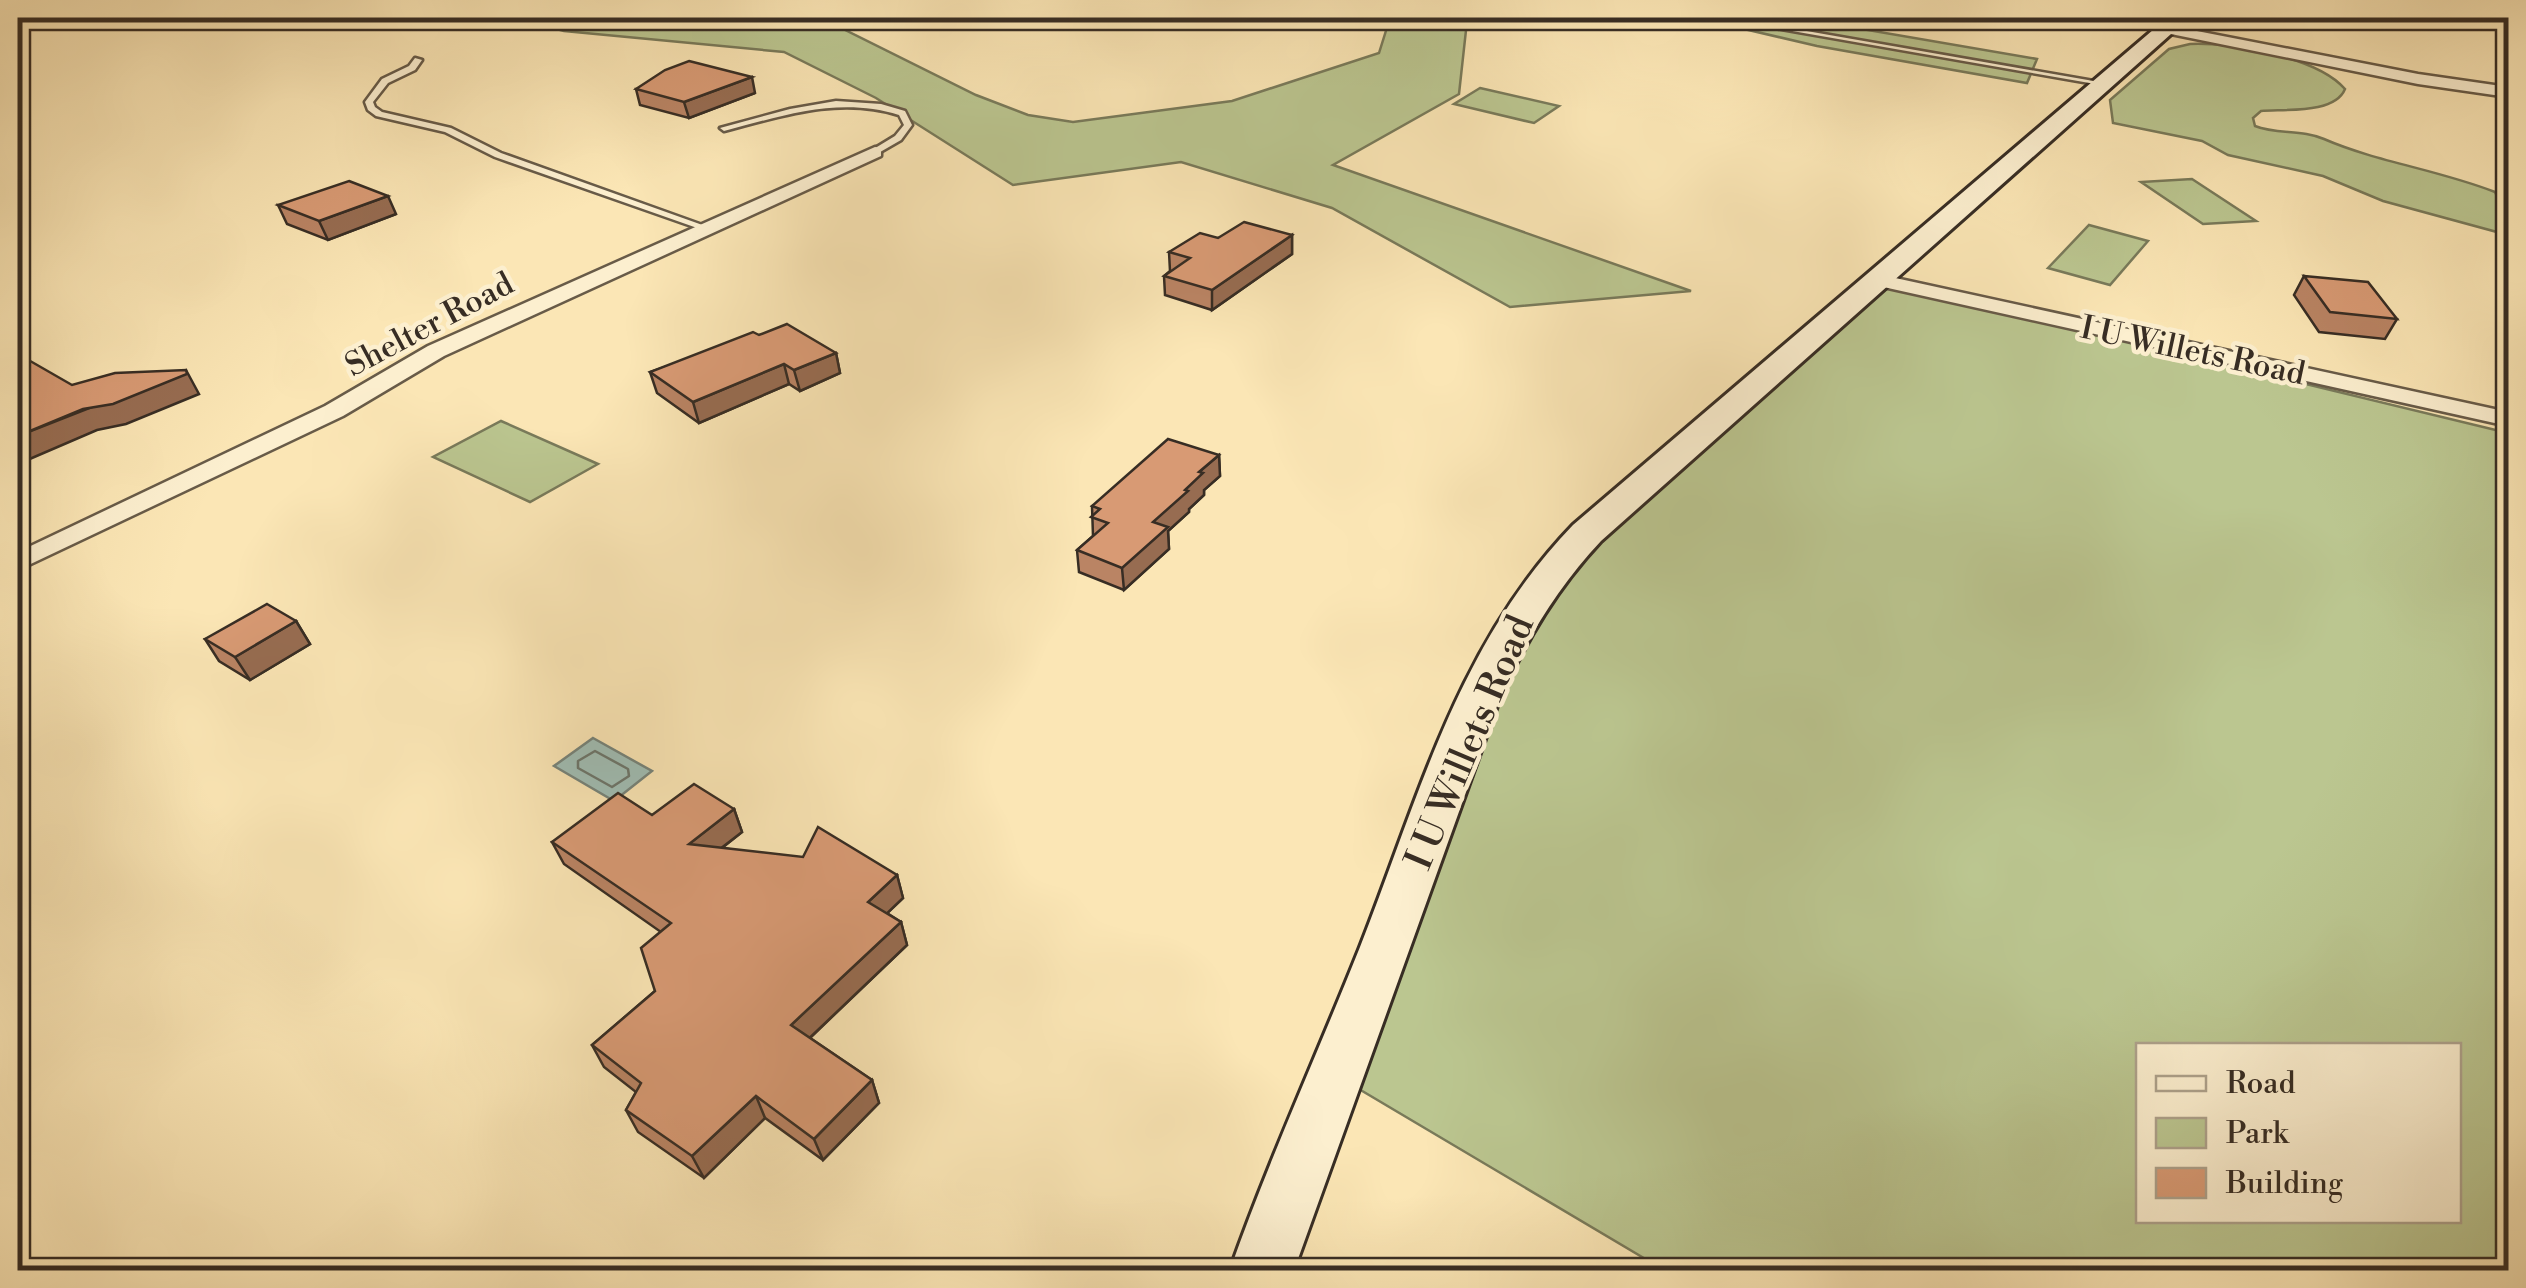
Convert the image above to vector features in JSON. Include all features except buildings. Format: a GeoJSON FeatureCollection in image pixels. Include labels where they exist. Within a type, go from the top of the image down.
{"type":"FeatureCollection","features":[{"type":"Feature","properties":{"kind":"street","name":"I U Willets Road"},"geometry":{"type":"LineString","coordinates":[[1262,1270],[1458,750],[1522,608],[1567,551],[2173,23]]}},
{"type":"Feature","properties":{"kind":"street"},"geometry":{"type":"LineString","coordinates":[[2173,23],[2418,79],[2508,92]]}},
{"type":"Feature","properties":{"kind":"street","name":"Shelter Road"},"geometry":{"type":"LineString","coordinates":[[18,562],[334,411],[436,351],[702,227],[875,152]]}},
{"type":"Feature","properties":{"kind":"street","name":"I U Willets Road"},"geometry":{"type":"LineString","coordinates":[[1877,280],[2508,420]]}},
{"type":"Feature","properties":{"kind":"lane"},"geometry":{"type":"LineString","coordinates":[[1722,18],[2101,83]]}},
{"type":"Feature","properties":{"kind":"lane"},"geometry":{"type":"LineString","coordinates":[[418,60],[412,68],[385,81],[369,102],[371,108],[380,114],[448,130],[498,156],[702,227]]}},
{"type":"Feature","properties":{"kind":"lane"},"geometry":{"type":"LineString","coordinates":[[724,128],[835,104],[879,106],[902,112],[908,124],[905,132],[875,152]]}},
{"type":"Feature","properties":{"kind":"green space"},"geometry":{"type":"Polygon","coordinates":[[[514,18],[801,18],[831,23],[976,95],[1028,115],[1073,122],[1232,101],[1379,53],[1390,18],[1474,18],[1467,21],[1459,94],[1333,165],[1691,291],[1510,307],[1332,208],[1181,162],[1013,185],[876,98],[784,52],[564,31],[514,18]]]}},
{"type":"Feature","properties":{"kind":"green space"},"geometry":{"type":"Polygon","coordinates":[[[1697,18],[1798,18],[2037,59],[2027,83],[1817,46],[1697,18]]]}},
{"type":"Feature","properties":{"kind":"green space"},"geometry":{"type":"Polygon","coordinates":[[[2190,44],[2273,54],[2332,78],[2345,89],[2331,103],[2308,109],[2261,111],[2253,118],[2255,126],[2316,136],[2495,192],[2501,205],[2508,207],[2508,235],[2383,201],[2323,176],[2228,155],[2202,141],[2113,123],[2110,100],[2169,49],[2190,44]]]}},
{"type":"Feature","properties":{"kind":"green space"},"geometry":{"type":"Polygon","coordinates":[[[1480,88],[1559,106],[1534,123],[1454,104],[1480,88]]]}},
{"type":"Feature","properties":{"kind":"green space"},"geometry":{"type":"Polygon","coordinates":[[[2192,179],[2256,221],[2203,224],[2141,182],[2192,179]]]}},
{"type":"Feature","properties":{"kind":"green space"},"geometry":{"type":"Polygon","coordinates":[[[2089,225],[2148,241],[2110,285],[2048,268],[2089,225]]]}},
{"type":"Feature","properties":{"kind":"green space"},"geometry":{"type":"Polygon","coordinates":[[[1877,280],[2508,433],[2508,1270],[1664,1270],[1337,1076],[1535,588],[1877,280]]]}},
{"type":"Feature","properties":{"kind":"green space"},"geometry":{"type":"Polygon","coordinates":[[[501,421],[598,464],[530,502],[433,457],[501,421]]]}},
{"type":"Feature","properties":{"kind":"water"},"geometry":{"type":"Polygon","coordinates":[[[593,738],[652,771],[614,801],[554,766],[593,738]]]}}]}
